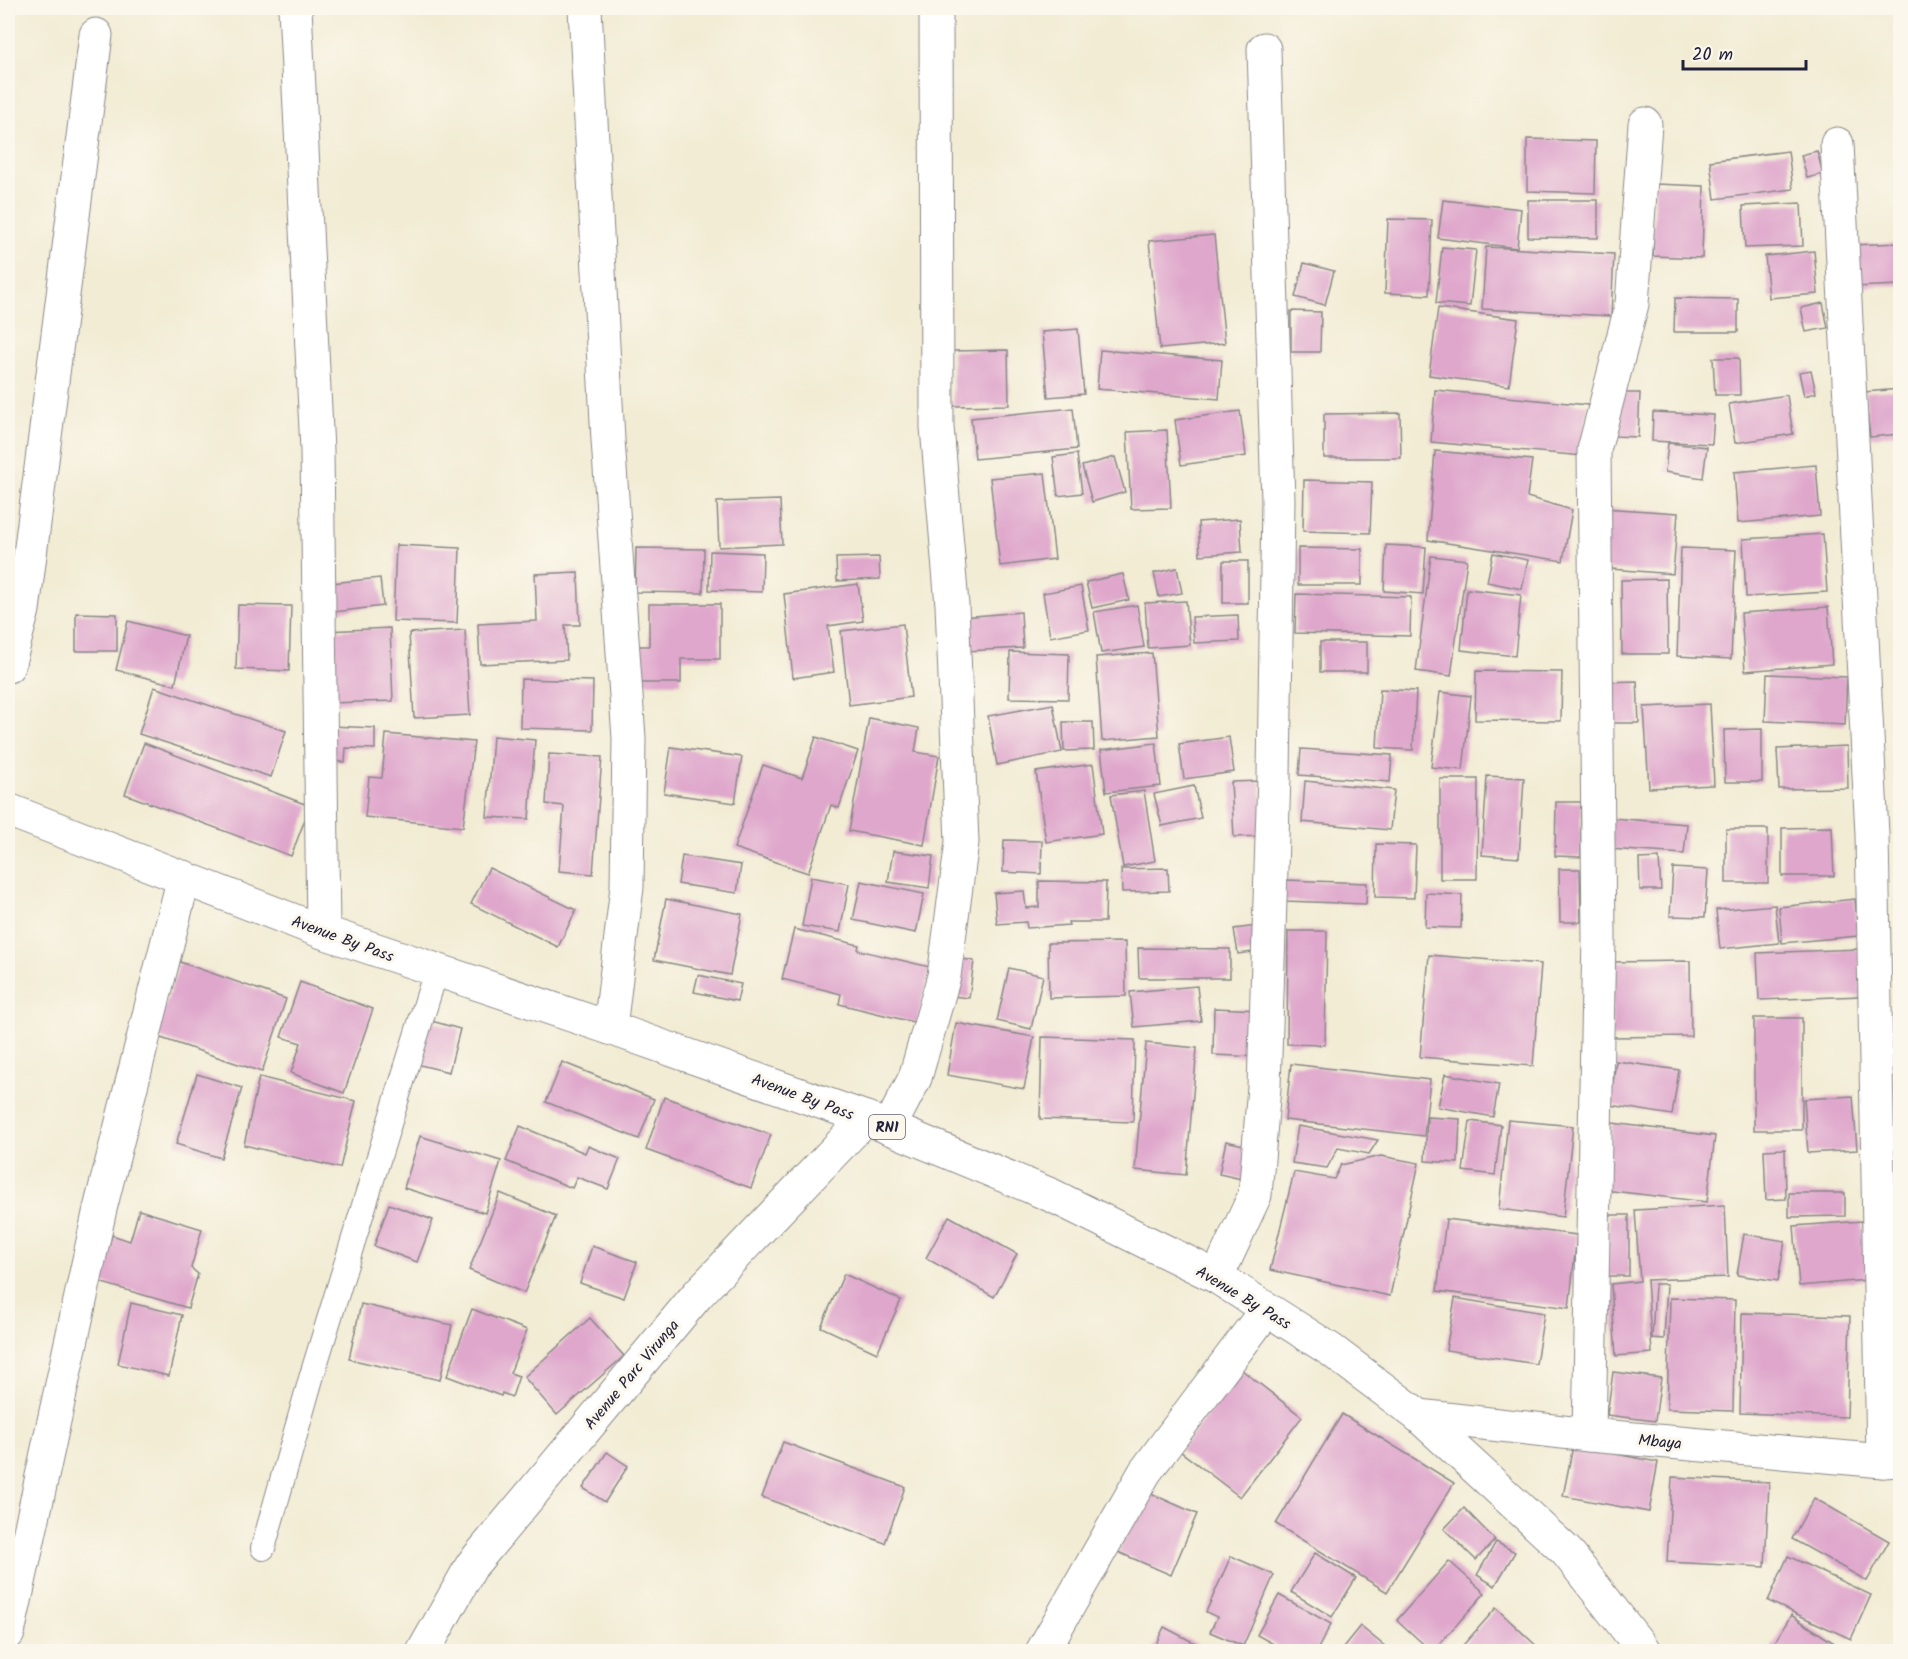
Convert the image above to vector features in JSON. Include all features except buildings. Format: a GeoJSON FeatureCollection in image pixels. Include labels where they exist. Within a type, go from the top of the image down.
{"type":"FeatureCollection","features":[{"type":"Feature","properties":{"kind":"main road"},"geometry":{"type":"LineString","coordinates":[[295,8],[317,450],[323,932]]}},
{"type":"Feature","properties":{"kind":"main road"},"geometry":{"type":"LineString","coordinates":[[585,8],[608,440],[629,738],[627,887],[610,1028]]}},
{"type":"Feature","properties":{"kind":"main road","name":"Avenue Parc Virunga"},"geometry":{"type":"LineString","coordinates":[[423,1652],[472,1565],[698,1294],[877,1123],[915,1078],[944,976],[962,842],[952,605],[936,427],[936,8]]}},
{"type":"Feature","properties":{"kind":"main road"},"geometry":{"type":"LineString","coordinates":[[8,666],[22,610],[96,35]]}},
{"type":"Feature","properties":{"kind":"main road"},"geometry":{"type":"LineString","coordinates":[[1217,1277],[1255,1195],[1264,1087],[1274,776],[1278,501],[1264,49]]}},
{"type":"Feature","properties":{"kind":"main road"},"geometry":{"type":"LineString","coordinates":[[1589,1435],[1599,938],[1594,450],[1632,304],[1645,124]]}},
{"type":"Feature","properties":{"kind":"main road"},"geometry":{"type":"LineString","coordinates":[[1837,144],[1872,834],[1892,1460]]}},
{"type":"Feature","properties":{"kind":"main road","name":"Avenue By Pass"},"geometry":{"type":"LineString","coordinates":[[8,810],[323,932],[610,1028],[877,1123],[1053,1196],[1217,1277],[1331,1350],[1419,1416],[1566,1551],[1645,1652]]}},
{"type":"Feature","properties":{"kind":"main road"},"geometry":{"type":"LineString","coordinates":[[8,1633],[100,1209],[184,877]]}},
{"type":"Feature","properties":{"kind":"main road"},"geometry":{"type":"LineString","coordinates":[[1042,1652],[1145,1472],[1267,1309]]}},
{"type":"Feature","properties":{"kind":"main road","name":"Mbaya"},"geometry":{"type":"LineString","coordinates":[[1419,1416],[1589,1435],[1892,1460]]}},
{"type":"Feature","properties":{"kind":"lane"},"geometry":{"type":"LineString","coordinates":[[263,1548],[312,1375],[436,971]]}}]}
